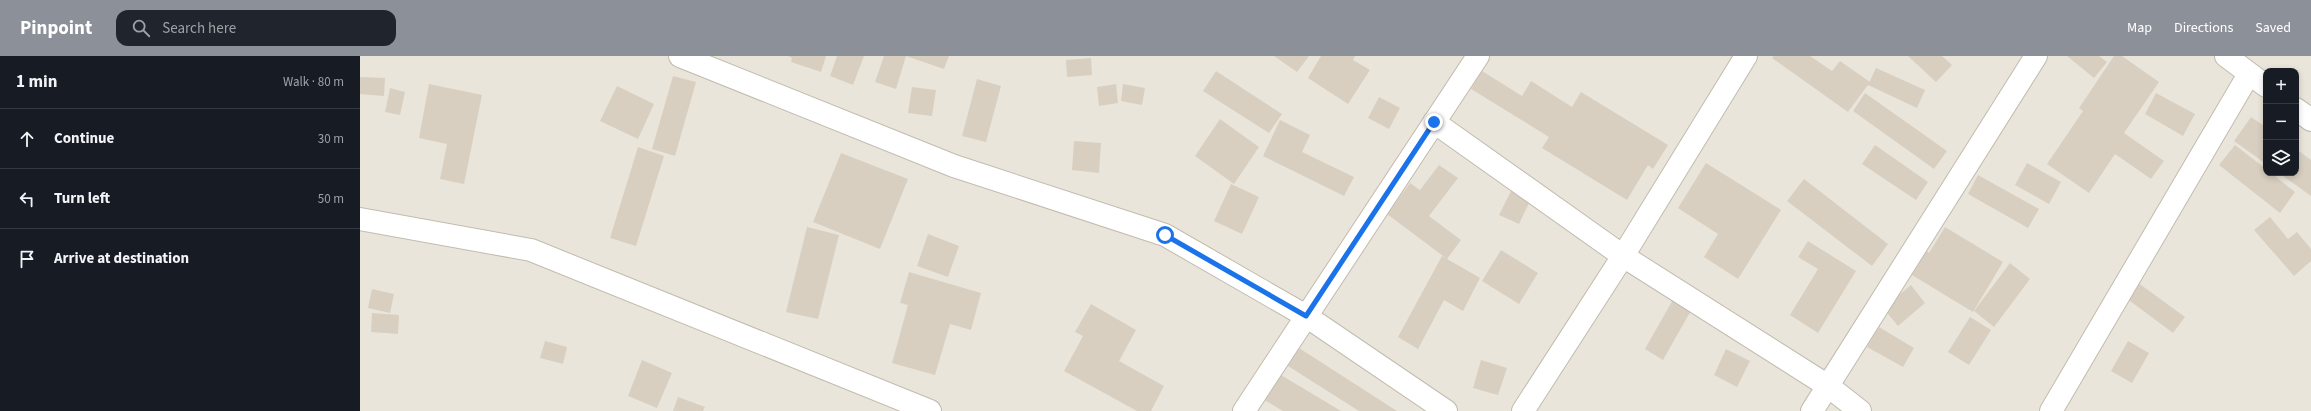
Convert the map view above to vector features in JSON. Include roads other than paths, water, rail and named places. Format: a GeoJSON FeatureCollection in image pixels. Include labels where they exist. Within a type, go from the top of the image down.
{"type":"FeatureCollection","features":[{"type":"Feature","properties":{"kind":"street"},"geometry":{"type":"LineString","coordinates":[[680,56],[954,166],[1165,235],[1306,316],[1446,411]]}},
{"type":"Feature","properties":{"kind":"street"},"geometry":{"type":"LineString","coordinates":[[1244,411],[1478,56]]}},
{"type":"Feature","properties":{"kind":"street"},"geometry":{"type":"LineString","coordinates":[[1523,411],[1623,256],[1746,56]]}},
{"type":"Feature","properties":{"kind":"street"},"geometry":{"type":"LineString","coordinates":[[1812,411],[2036,56]]}},
{"type":"Feature","properties":{"kind":"street"},"geometry":{"type":"LineString","coordinates":[[2226,56],[2263,84]]}},
{"type":"Feature","properties":{"kind":"street"},"geometry":{"type":"LineString","coordinates":[[2051,411],[2249,74]]}},
{"type":"Feature","properties":{"kind":"street"},"geometry":{"type":"LineString","coordinates":[[2299,111],[2311,120]]}},
{"type":"Feature","properties":{"kind":"street"},"geometry":{"type":"LineString","coordinates":[[1434,122],[1623,256],[1828,386],[1860,411]]}},
{"type":"Feature","properties":{"kind":"street"},"geometry":{"type":"LineString","coordinates":[[360,219],[531,250],[930,411]]}}]}
